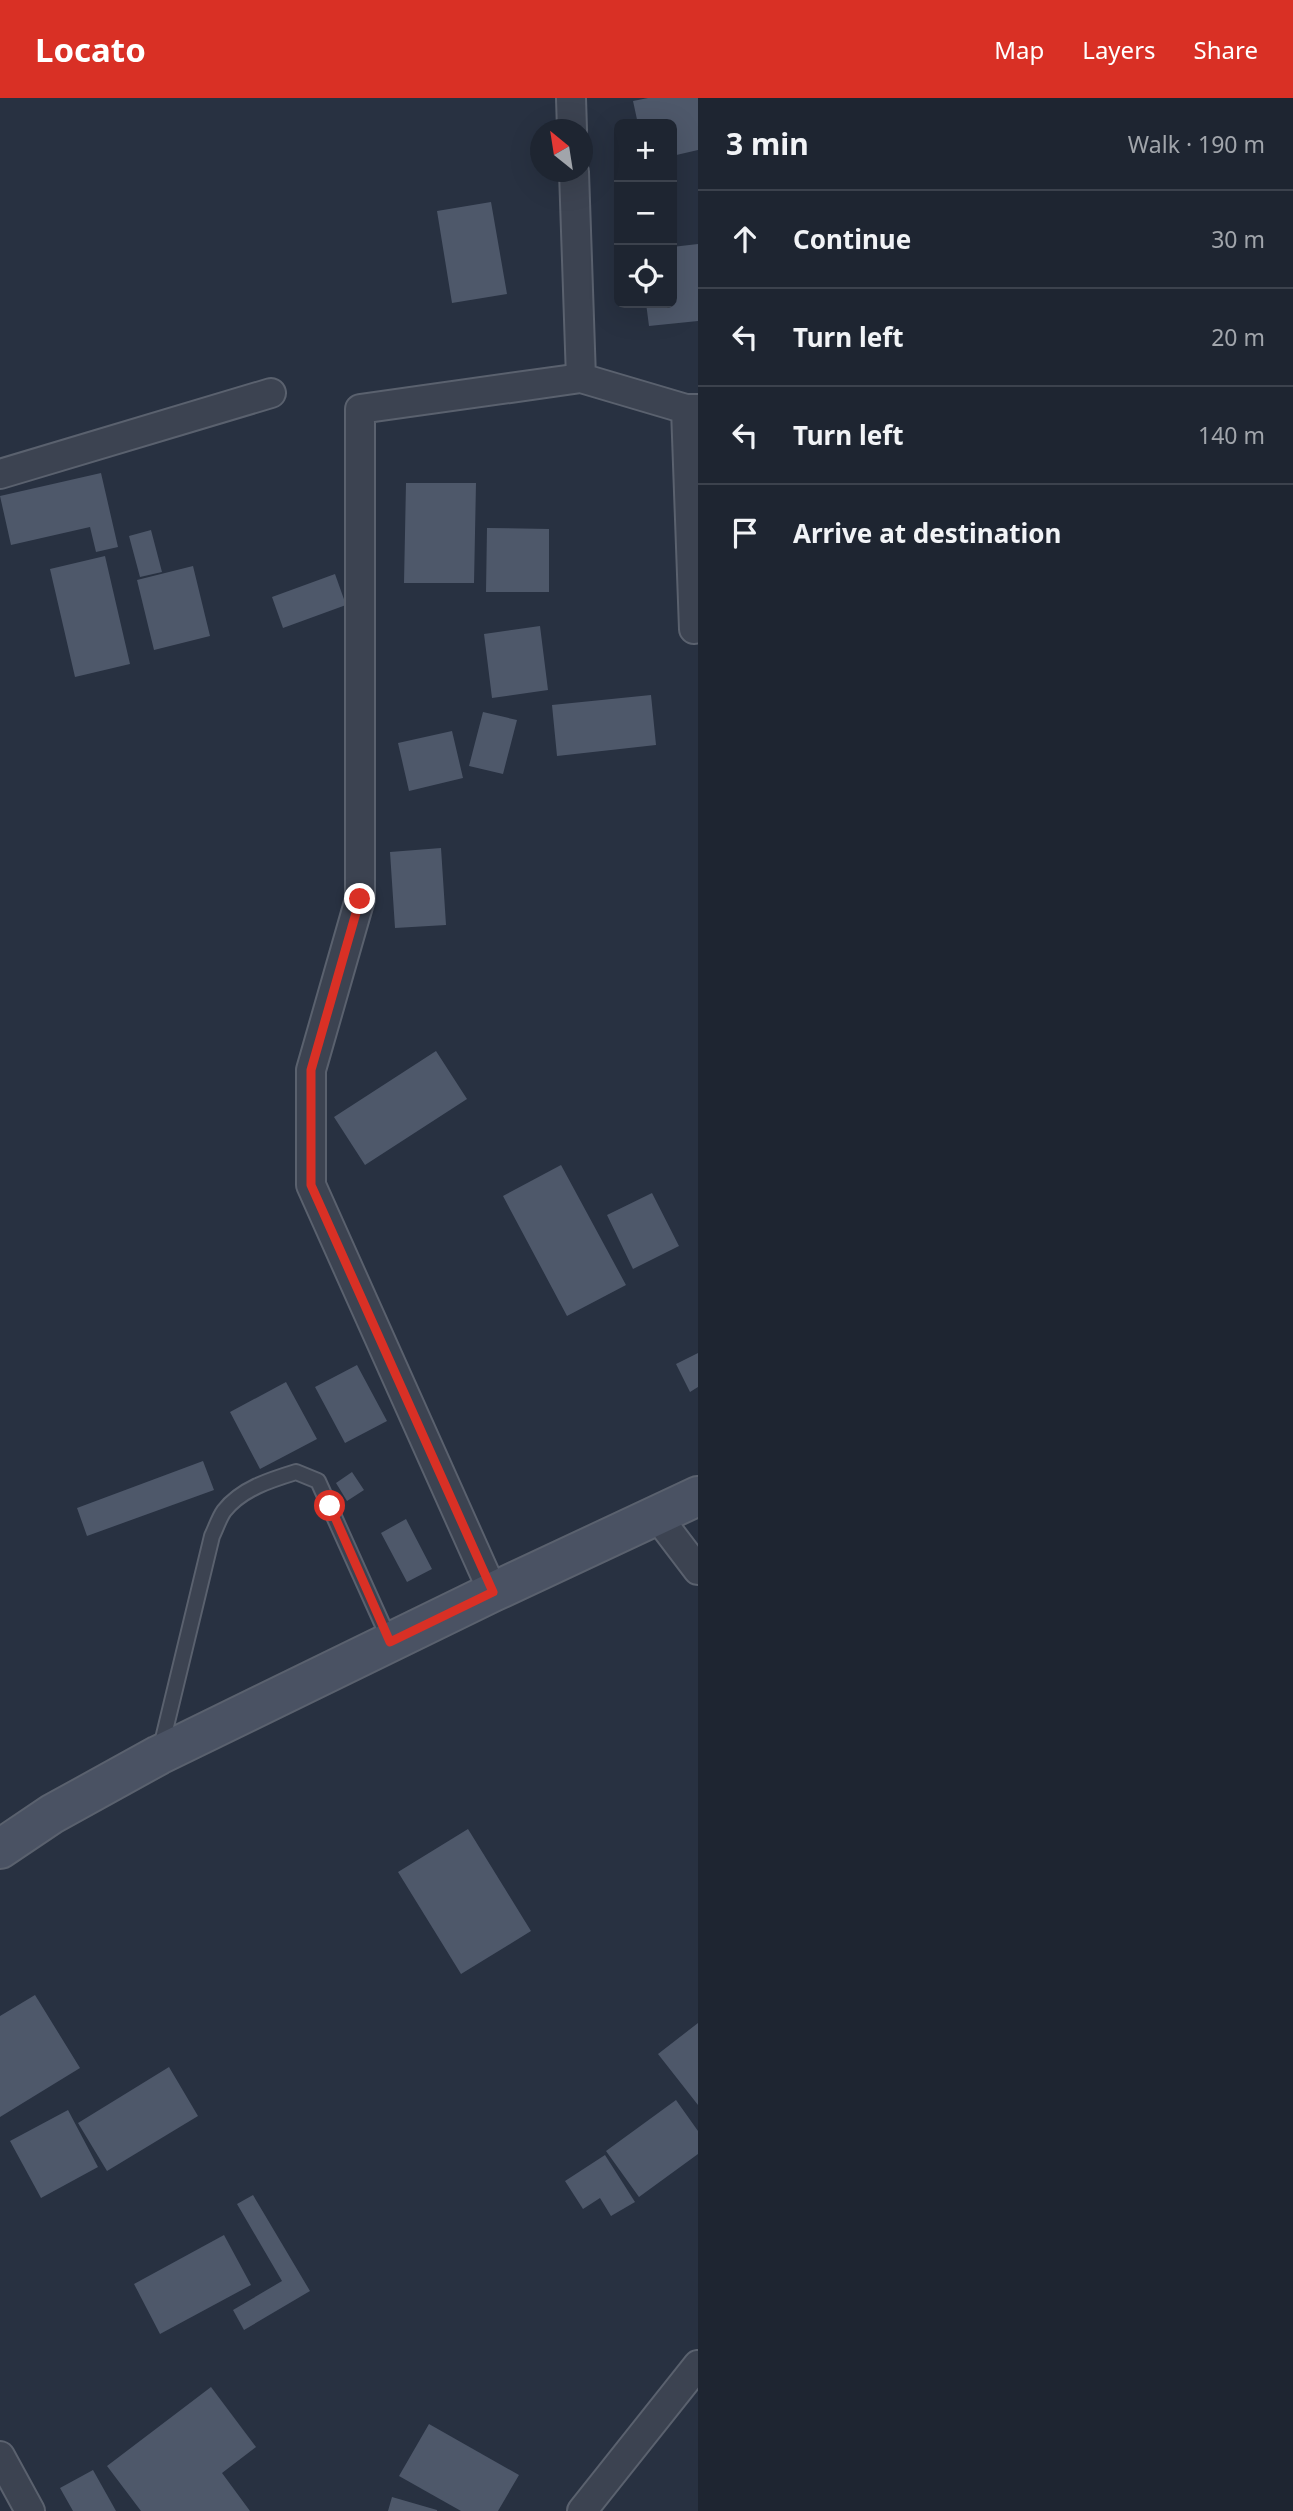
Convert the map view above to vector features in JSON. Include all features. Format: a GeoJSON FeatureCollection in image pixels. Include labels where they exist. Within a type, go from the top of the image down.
{"type":"FeatureCollection","features":[{"type":"Feature","properties":{"kind":"main road"},"geometry":{"type":"LineString","coordinates":[[0,1849],[52,1814],[159,1755],[493,1592],[698,1496]]}},
{"type":"Feature","properties":{"kind":"street"},"geometry":{"type":"LineString","coordinates":[[571,98],[572,119]]}},
{"type":"Feature","properties":{"kind":"street"},"geometry":{"type":"LineString","coordinates":[[574,182],[581,378]]}},
{"type":"Feature","properties":{"kind":"street"},"geometry":{"type":"LineString","coordinates":[[493,1592],[311,1185],[311,1070],[360,899],[360,408],[581,378],[692,409],[694,629]]}},
{"type":"Feature","properties":{"kind":"street"},"geometry":{"type":"LineString","coordinates":[[0,474],[271,394]]}},
{"type":"Feature","properties":{"kind":"street"},"geometry":{"type":"LineString","coordinates":[[657,1516],[698,1570]]}},
{"type":"Feature","properties":{"kind":"street"},"geometry":{"type":"LineString","coordinates":[[582,2511],[698,2365]]}},
{"type":"Feature","properties":{"kind":"street"},"geometry":{"type":"LineString","coordinates":[[0,2456],[30,2511]]}},
{"type":"Feature","properties":{"kind":"lane"},"geometry":{"type":"LineString","coordinates":[[159,1755],[212,1536],[224,1511],[244,1493],[265,1482],[296,1472],[317,1481],[390,1642]]}},
{"type":"Feature","properties":{"kind":"building"},"geometry":{"type":"Polygon","coordinates":[[[648,98],[698,98],[698,150],[677,155],[677,119],[637,119],[633,101],[648,98]]]}},
{"type":"Feature","properties":{"kind":"building"},"geometry":{"type":"Polygon","coordinates":[[[491,202],[507,294],[452,303],[437,211],[491,202]]]}},
{"type":"Feature","properties":{"kind":"building"},"geometry":{"type":"Polygon","coordinates":[[[698,244],[698,321],[649,326],[647,308],[677,308],[677,246],[698,244]]]}},
{"type":"Feature","properties":{"kind":"building"},"geometry":{"type":"Polygon","coordinates":[[[101,473],[118,547],[96,552],[90,527],[11,545],[0,496],[101,473]]]}},
{"type":"Feature","properties":{"kind":"building"},"geometry":{"type":"Polygon","coordinates":[[[406,483],[476,483],[474,583],[404,583],[406,483]]]}},
{"type":"Feature","properties":{"kind":"building"},"geometry":{"type":"Polygon","coordinates":[[[487,528],[549,529],[549,592],[486,592],[487,528]]]}},
{"type":"Feature","properties":{"kind":"building"},"geometry":{"type":"Polygon","coordinates":[[[151,530],[162,572],[140,577],[129,536],[151,530]]]}},
{"type":"Feature","properties":{"kind":"building"},"geometry":{"type":"Polygon","coordinates":[[[105,556],[130,664],[75,677],[50,569],[105,556]]]}},
{"type":"Feature","properties":{"kind":"building"},"geometry":{"type":"Polygon","coordinates":[[[193,566],[210,636],[154,650],[137,580],[193,566]]]}},
{"type":"Feature","properties":{"kind":"building"},"geometry":{"type":"Polygon","coordinates":[[[335,574],[346,605],[283,628],[272,597],[335,574]]]}},
{"type":"Feature","properties":{"kind":"building"},"geometry":{"type":"Polygon","coordinates":[[[540,626],[548,690],[492,698],[484,634],[540,626]]]}},
{"type":"Feature","properties":{"kind":"building"},"geometry":{"type":"Polygon","coordinates":[[[651,695],[656,745],[557,756],[552,705],[651,695]]]}},
{"type":"Feature","properties":{"kind":"building"},"geometry":{"type":"Polygon","coordinates":[[[483,712],[517,720],[503,774],[469,766],[483,712]]]}},
{"type":"Feature","properties":{"kind":"building"},"geometry":{"type":"Polygon","coordinates":[[[452,731],[463,778],[409,791],[398,743],[452,731]]]}},
{"type":"Feature","properties":{"kind":"building"},"geometry":{"type":"Polygon","coordinates":[[[441,848],[446,925],[395,928],[390,852],[441,848]]]}},
{"type":"Feature","properties":{"kind":"building"},"geometry":{"type":"Polygon","coordinates":[[[436,1051],[467,1099],[365,1165],[334,1117],[436,1051]]]}},
{"type":"Feature","properties":{"kind":"building"},"geometry":{"type":"Polygon","coordinates":[[[561,1165],[626,1285],[567,1316],[503,1196],[561,1165]]]}},
{"type":"Feature","properties":{"kind":"building"},"geometry":{"type":"Polygon","coordinates":[[[652,1193],[679,1246],[633,1269],[607,1215],[652,1193]]]}},
{"type":"Feature","properties":{"kind":"building"},"geometry":{"type":"Polygon","coordinates":[[[698,1353],[698,1387],[690,1392],[676,1364],[698,1353]]]}},
{"type":"Feature","properties":{"kind":"building"},"geometry":{"type":"Polygon","coordinates":[[[357,1365],[387,1421],[345,1443],[315,1387],[357,1365]]]}},
{"type":"Feature","properties":{"kind":"building"},"geometry":{"type":"Polygon","coordinates":[[[286,1382],[317,1439],[260,1469],[230,1412],[286,1382]]]}},
{"type":"Feature","properties":{"kind":"building"},"geometry":{"type":"Polygon","coordinates":[[[203,1461],[214,1490],[87,1536],[77,1508],[203,1461]]]}},
{"type":"Feature","properties":{"kind":"building"},"geometry":{"type":"Polygon","coordinates":[[[352,1472],[364,1490],[347,1501],[336,1483],[352,1472]]]}},
{"type":"Feature","properties":{"kind":"building"},"geometry":{"type":"Polygon","coordinates":[[[406,1519],[432,1569],[407,1582],[381,1533],[406,1519]]]}},
{"type":"Feature","properties":{"kind":"building"},"geometry":{"type":"Polygon","coordinates":[[[468,1829],[531,1931],[461,1974],[398,1872],[468,1829]]]}},
{"type":"Feature","properties":{"kind":"building"},"geometry":{"type":"Polygon","coordinates":[[[35,1995],[80,2068],[0,2117],[0,2016],[35,1995]]]}},
{"type":"Feature","properties":{"kind":"building"},"geometry":{"type":"Polygon","coordinates":[[[698,2023],[698,2105],[658,2054],[698,2023]]]}},
{"type":"Feature","properties":{"kind":"building"},"geometry":{"type":"Polygon","coordinates":[[[169,2067],[198,2116],[107,2171],[78,2123],[169,2067]]]}},
{"type":"Feature","properties":{"kind":"building"},"geometry":{"type":"Polygon","coordinates":[[[676,2100],[698,2131],[698,2154],[639,2197],[606,2151],[676,2100]]]}},
{"type":"Feature","properties":{"kind":"building"},"geometry":{"type":"Polygon","coordinates":[[[68,2110],[98,2167],[41,2198],[10,2141],[68,2110]]]}},
{"type":"Feature","properties":{"kind":"building"},"geometry":{"type":"Polygon","coordinates":[[[605,2155],[635,2202],[611,2216],[600,2198],[583,2209],[565,2181],[605,2155]]]}},
{"type":"Feature","properties":{"kind":"building"},"geometry":{"type":"Polygon","coordinates":[[[253,2195],[310,2291],[244,2330],[233,2310],[282,2281],[237,2204],[253,2195]]]}},
{"type":"Feature","properties":{"kind":"building"},"geometry":{"type":"Polygon","coordinates":[[[224,2235],[251,2285],[160,2334],[134,2284],[224,2235]]]}},
{"type":"Feature","properties":{"kind":"building"},"geometry":{"type":"Polygon","coordinates":[[[211,2387],[256,2447],[222,2473],[250,2511],[141,2511],[107,2466],[211,2387]]]}},
{"type":"Feature","properties":{"kind":"building"},"geometry":{"type":"Polygon","coordinates":[[[429,2424],[519,2475],[498,2511],[461,2511],[399,2476],[429,2424]]]}},
{"type":"Feature","properties":{"kind":"building"},"geometry":{"type":"Polygon","coordinates":[[[93,2470],[116,2511],[73,2511],[60,2488],[93,2470]]]}},
{"type":"Feature","properties":{"kind":"building"},"geometry":{"type":"Polygon","coordinates":[[[392,2497],[437,2510],[437,2511],[388,2511],[392,2497]]]}},
{"type":"Feature","properties":{"kind":"route"},"geometry":{"type":"LineString","coordinates":[[330,1506],[390,1642],[493,1592],[311,1185],[311,1070],[360,899]]}}]}
